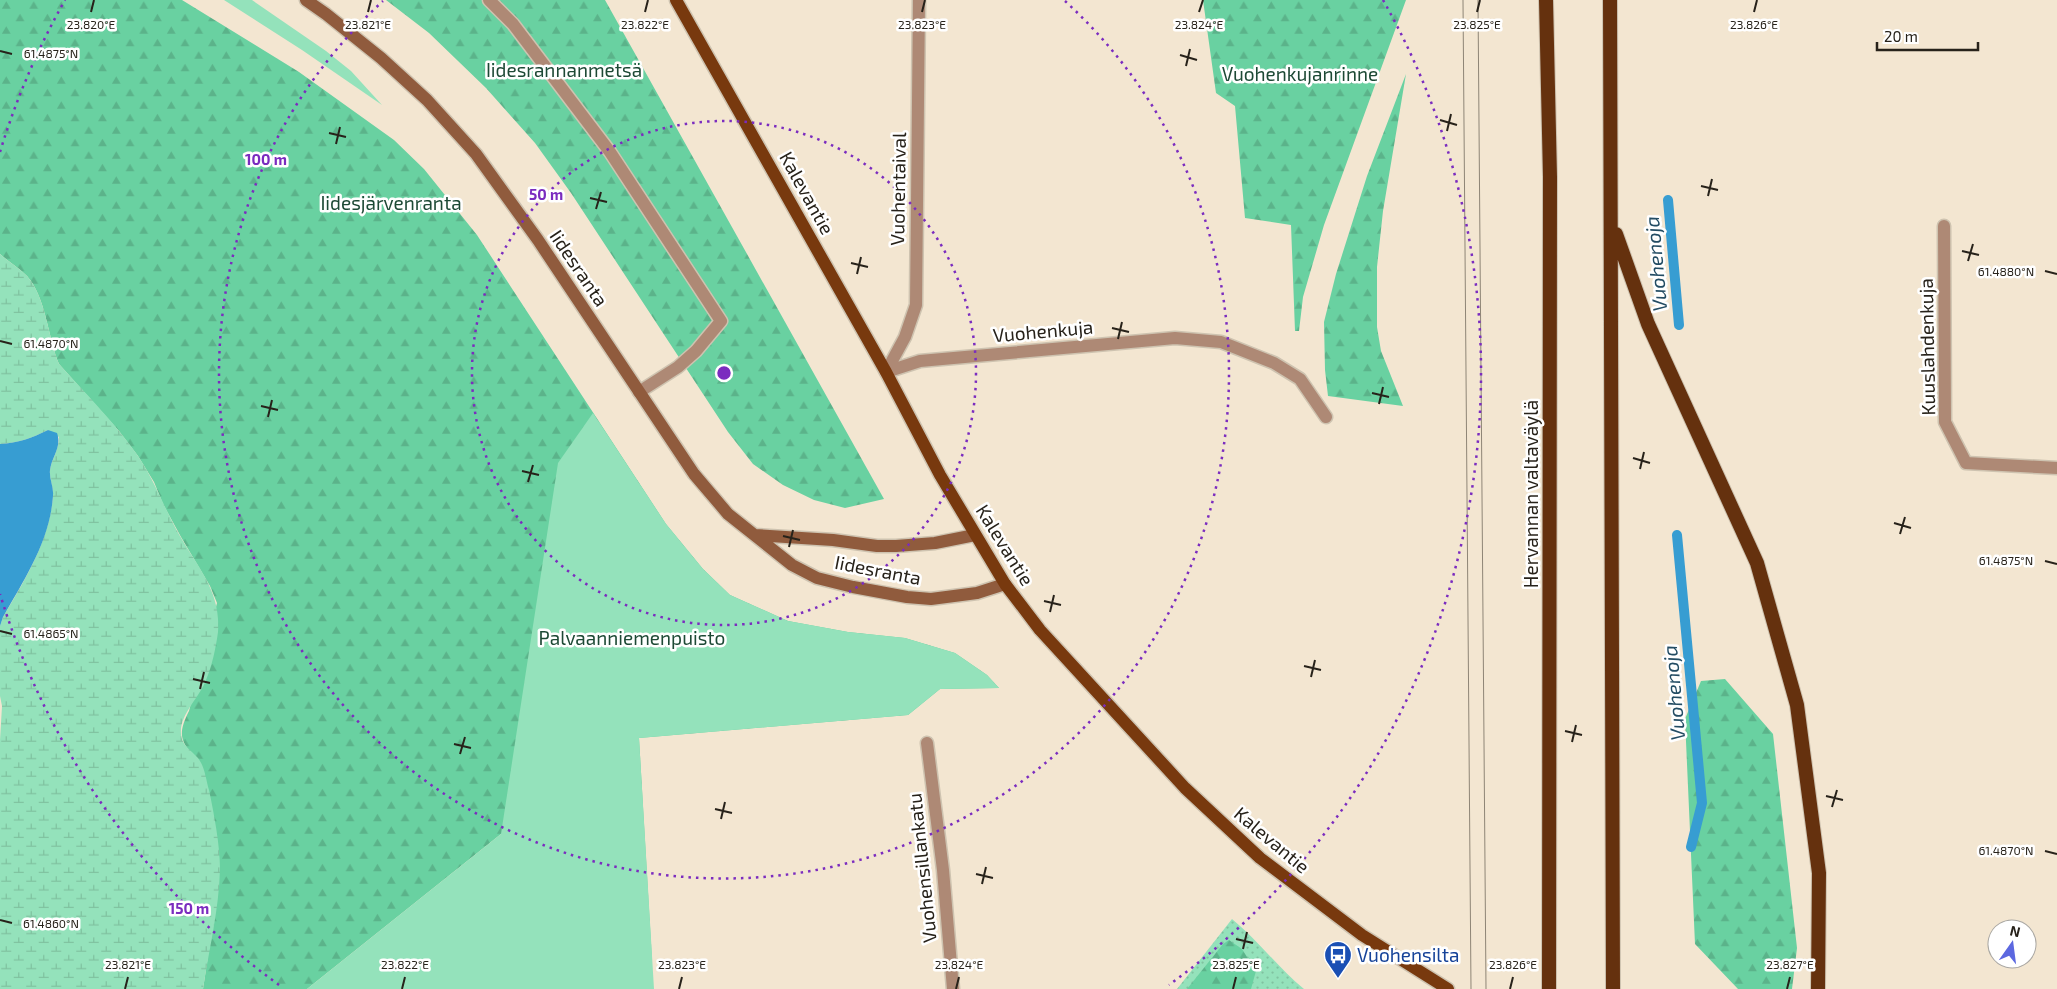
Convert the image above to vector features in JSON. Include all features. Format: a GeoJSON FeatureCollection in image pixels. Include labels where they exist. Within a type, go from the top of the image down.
{"type":"FeatureCollection","features":[{"type":"Feature","properties":{"kind":"highway","name":"Hervannan valtaväylä"},"geometry":{"type":"LineString","coordinates":[[1546,0],[1550,177],[1549,989]]}},
{"type":"Feature","properties":{"kind":"highway"},"geometry":{"type":"LineString","coordinates":[[1610,0],[1613,989]]}},
{"type":"Feature","properties":{"kind":"highway"},"geometry":{"type":"LineString","coordinates":[[1612,222],[1648,324],[1757,563],[1798,705],[1819,873],[1818,989]]}},
{"type":"Feature","properties":{"kind":"main road","name":"Iidesranta"},"geometry":{"type":"LineString","coordinates":[[306,0],[380,58],[420,94],[476,154],[538,240],[694,474],[728,514],[792,565],[817,578],[862,589],[931,599],[977,593],[1005,584]]}},
{"type":"Feature","properties":{"kind":"main road","name":"Kalevantie"},"geometry":{"type":"LineString","coordinates":[[676,0],[886,372],[940,475],[1005,584],[1059,653],[1185,788],[1260,858],[1362,935],[1448,989]]}},
{"type":"Feature","properties":{"kind":"main road","name":"Iidesranta"},"geometry":{"type":"LineString","coordinates":[[755,535],[896,546],[936,543],[974,534]]}},
{"type":"Feature","properties":{"kind":"street"},"geometry":{"type":"LineString","coordinates":[[489,0],[513,24],[610,152],[721,321],[696,351],[678,367],[639,392]]}},
{"type":"Feature","properties":{"kind":"street","name":"Vuohentaival"},"geometry":{"type":"LineString","coordinates":[[886,372],[905,337],[916,305],[919,0]]}},
{"type":"Feature","properties":{"kind":"street","name":"Kuuslahdenkuja"},"geometry":{"type":"LineString","coordinates":[[1944,226],[1945,422],[1966,463],[2057,468]]}},
{"type":"Feature","properties":{"kind":"street","name":"Vuohenkuja"},"geometry":{"type":"LineString","coordinates":[[886,372],[920,361],[1175,338],[1221,342],[1274,363],[1300,379],[1326,416]]}},
{"type":"Feature","properties":{"kind":"street","name":"Vuohensillankatu"},"geometry":{"type":"LineString","coordinates":[[927,743],[943,870],[953,989]]}},
{"type":"Feature","properties":{"kind":"green space","name":"Iidesjärvenranta"},"geometry":{"type":"Polygon","coordinates":[[[0,0],[182,0],[299,72],[394,140],[424,169],[477,235],[666,524],[703,569],[730,595],[788,621],[848,632],[905,638],[955,653],[987,675],[999,688],[940,689],[908,715],[639,738],[652,960],[501,834],[307,989],[203,989],[208,956],[197,758],[184,742],[182,731],[217,603],[210,586],[181,537],[163,504],[154,482],[138,456],[119,431],[59,364],[43,306],[33,285],[24,273],[0,254],[0,0]]]}},
{"type":"Feature","properties":{"kind":"green space"},"geometry":{"type":"Polygon","coordinates":[[[224,0],[252,0],[326,51],[351,71],[382,105],[302,50],[224,0]]]}},
{"type":"Feature","properties":{"kind":"green space","name":"Iidesrannanmetsä"},"geometry":{"type":"Polygon","coordinates":[[[386,0],[605,0],[884,499],[845,508],[814,500],[783,485],[753,464],[728,432],[571,193],[535,143],[486,88],[429,33],[386,0]]]}},
{"type":"Feature","properties":{"kind":"green space","name":"Vuohenkujanrinne"},"geometry":{"type":"Polygon","coordinates":[[[1203,0],[1406,0],[1324,225],[1303,297],[1299,331],[1295,331],[1291,225],[1245,218],[1235,106],[1216,93],[1203,0]]]}},
{"type":"Feature","properties":{"kind":"green space"},"geometry":{"type":"Polygon","coordinates":[[[1406,74],[1383,211],[1377,267],[1377,327],[1381,351],[1403,406],[1328,396],[1325,370],[1324,322],[1336,274],[1367,176],[1406,74]]]}},
{"type":"Feature","properties":{"kind":"green space"},"geometry":{"type":"Polygon","coordinates":[[[0,254],[24,273],[33,285],[43,306],[59,364],[110,420],[150,475],[180,536],[207,581],[216,605],[218,632],[212,663],[203,686],[186,713],[181,727],[181,734],[185,745],[198,758],[204,769],[213,809],[219,850],[218,899],[203,989],[0,989],[0,740],[2,706],[0,696],[0,626],[3,617],[35,560],[47,529],[53,497],[50,470],[59,437],[48,430],[25,440],[0,444],[0,254]]]}},
{"type":"Feature","properties":{"kind":"green space","name":"Palvaanniemenpuisto"},"geometry":{"type":"Polygon","coordinates":[[[593,413],[666,524],[703,569],[730,595],[788,621],[848,632],[905,638],[955,653],[987,675],[999,688],[940,689],[908,715],[639,738],[654,989],[307,989],[501,834],[558,463],[593,413]]]}},
{"type":"Feature","properties":{"kind":"green space"},"geometry":{"type":"Polygon","coordinates":[[[1725,679],[1773,734],[1797,948],[1792,989],[1738,989],[1695,944],[1685,719],[1701,681],[1725,679]]]}},
{"type":"Feature","properties":{"kind":"green space"},"geometry":{"type":"Polygon","coordinates":[[[1232,919],[1251,936],[1304,989],[1177,989],[1232,919]]]}},
{"type":"Feature","properties":{"kind":"green space"},"geometry":{"type":"Polygon","coordinates":[[[1229,940],[1242,949],[1256,971],[1251,989],[1187,989],[1223,944],[1229,940]]]}},
{"type":"Feature","properties":{"kind":"water"},"geometry":{"type":"Polygon","coordinates":[[[48,430],[57,433],[58,438],[58,447],[50,470],[53,493],[51,513],[35,560],[3,617],[0,626],[0,444],[25,440],[48,430]]]}},
{"type":"Feature","properties":{"kind":"waterway","name":"Vuohenoja"},"geometry":{"type":"LineString","coordinates":[[1668,200],[1679,325]]}},
{"type":"Feature","properties":{"kind":"waterway","name":"Vuohenoja"},"geometry":{"type":"LineString","coordinates":[[1677,535],[1702,803],[1691,847]]}},
{"type":"Feature","properties":{"kind":"tram line"},"geometry":{"type":"LineString","coordinates":[[1463,0],[1471,989]]}},
{"type":"Feature","properties":{"kind":"tram line"},"geometry":{"type":"LineString","coordinates":[[1478,0],[1486,989]]}},
{"type":"Feature","properties":{"kind":"place","name":"Vuohensilta"},"geometry":{"type":"Point","coordinates":[1338,979]}}]}
